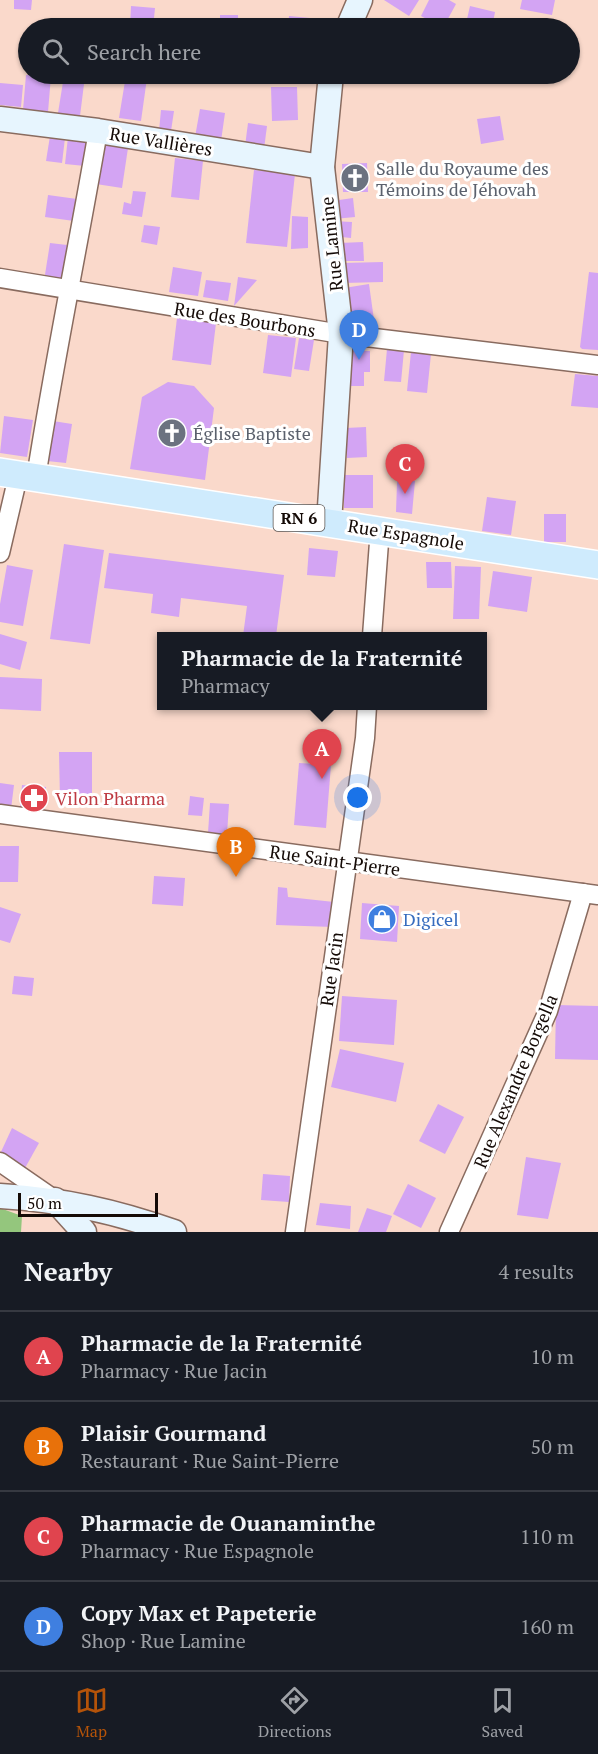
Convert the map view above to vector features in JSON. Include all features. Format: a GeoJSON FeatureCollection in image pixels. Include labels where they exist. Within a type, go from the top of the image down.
{"type":"FeatureCollection","features":[{"type":"Feature","properties":{"kind":"main road","name":"Rue Espagnole"},"geometry":{"type":"LineString","coordinates":[[18,475],[380,529],[598,565]]}},
{"type":"Feature","properties":{"kind":"street"},"geometry":{"type":"LineString","coordinates":[[352,18],[360,0]]}},
{"type":"Feature","properties":{"kind":"street","name":"Rue Lamine"},"geometry":{"type":"LineString","coordinates":[[329,523],[341,334],[322,167],[330,84]]}},
{"type":"Feature","properties":{"kind":"street","name":"Rue Vallières"},"geometry":{"type":"LineString","coordinates":[[0,119],[98,130],[322,167]]}},
{"type":"Feature","properties":{"kind":"street"},"geometry":{"type":"LineString","coordinates":[[0,553],[18,475],[52,372],[70,290],[98,130]]}},
{"type":"Feature","properties":{"kind":"street","name":"Rue des Bourbons"},"geometry":{"type":"LineString","coordinates":[[0,278],[341,334],[598,365]]}},
{"type":"Feature","properties":{"kind":"street"},"geometry":{"type":"LineString","coordinates":[[372,632],[380,529]]}},
{"type":"Feature","properties":{"kind":"street","name":"Rue Jacin"},"geometry":{"type":"LineString","coordinates":[[296,1224],[368,710]]}},
{"type":"Feature","properties":{"kind":"street","name":"Rue Saint-Pierre"},"geometry":{"type":"LineString","coordinates":[[0,814],[591,894]]}},
{"type":"Feature","properties":{"kind":"street","name":"Rue Alexandre Borgella"},"geometry":{"type":"LineString","coordinates":[[449,1232],[548,1011],[591,894]]}},
{"type":"Feature","properties":{"kind":"street"},"geometry":{"type":"LineString","coordinates":[[0,1162],[56,1200],[84,1232]]}},
{"type":"Feature","properties":{"kind":"street"},"geometry":{"type":"LineString","coordinates":[[0,1196],[56,1200],[132,1217],[174,1232]]}},
{"type":"Feature","properties":{"kind":"green space"},"geometry":{"type":"Polygon","coordinates":[[[0,1208],[22,1216],[21,1232],[0,1232],[0,1208]]]}},
{"type":"Feature","properties":{"kind":"building"},"geometry":{"type":"Polygon","coordinates":[[[14,0],[32,0],[31,10],[14,9],[14,0]]]}},
{"type":"Feature","properties":{"kind":"building"},"geometry":{"type":"Polygon","coordinates":[[[384,0],[419,0],[409,16],[384,0]]]}},
{"type":"Feature","properties":{"kind":"building"},"geometry":{"type":"Polygon","coordinates":[[[429,0],[449,0],[456,4],[448,18],[421,16],[429,0]]]}},
{"type":"Feature","properties":{"kind":"building"},"geometry":{"type":"Polygon","coordinates":[[[522,0],[555,0],[552,15],[520,9],[522,0]]]}},
{"type":"Feature","properties":{"kind":"building"},"geometry":{"type":"Polygon","coordinates":[[[131,6],[155,8],[154,18],[130,18],[131,6]]]}},
{"type":"Feature","properties":{"kind":"building"},"geometry":{"type":"Polygon","coordinates":[[[470,6],[495,12],[494,18],[467,18],[470,6]]]}},
{"type":"Feature","properties":{"kind":"building"},"geometry":{"type":"Polygon","coordinates":[[[220,15],[238,15],[238,18],[220,18],[220,15]]]}},
{"type":"Feature","properties":{"kind":"building"},"geometry":{"type":"Polygon","coordinates":[[[0,83],[23,85],[21,107],[0,105],[0,83]]]}},
{"type":"Feature","properties":{"kind":"building"},"geometry":{"type":"Polygon","coordinates":[[[25,84],[50,84],[48,112],[23,110],[25,84]]]}},
{"type":"Feature","properties":{"kind":"building"},"geometry":{"type":"Polygon","coordinates":[[[63,84],[84,84],[80,116],[58,113],[63,84]]]}},
{"type":"Feature","properties":{"kind":"building"},"geometry":{"type":"Polygon","coordinates":[[[125,84],[146,84],[141,121],[119,118],[125,84]]]}},
{"type":"Feature","properties":{"kind":"building"},"geometry":{"type":"Polygon","coordinates":[[[271,87],[297,87],[298,120],[272,121],[271,87]]]}},
{"type":"Feature","properties":{"kind":"building"},"geometry":{"type":"Polygon","coordinates":[[[200,109],[225,113],[221,141],[195,137],[200,109]]]}},
{"type":"Feature","properties":{"kind":"building"},"geometry":{"type":"Polygon","coordinates":[[[161,110],[174,111],[171,131],[159,131],[161,110]]]}},
{"type":"Feature","properties":{"kind":"building"},"geometry":{"type":"Polygon","coordinates":[[[500,116],[504,140],[481,144],[477,119],[500,116]]]}},
{"type":"Feature","properties":{"kind":"building"},"geometry":{"type":"Polygon","coordinates":[[[248,123],[267,126],[264,149],[245,146],[248,123]]]}},
{"type":"Feature","properties":{"kind":"building"},"geometry":{"type":"Polygon","coordinates":[[[50,136],[65,138],[62,163],[46,161],[50,136]]]}},
{"type":"Feature","properties":{"kind":"building"},"geometry":{"type":"Polygon","coordinates":[[[68,137],[89,139],[85,166],[65,164],[68,137]]]}},
{"type":"Feature","properties":{"kind":"building"},"geometry":{"type":"Polygon","coordinates":[[[102,144],[128,148],[122,188],[96,184],[102,144]]]}},
{"type":"Feature","properties":{"kind":"building"},"geometry":{"type":"Polygon","coordinates":[[[175,158],[203,161],[199,200],[171,197],[175,158]]]}},
{"type":"Feature","properties":{"kind":"building"},"geometry":{"type":"Polygon","coordinates":[[[367,163],[368,192],[343,192],[342,164],[367,163]]]}},
{"type":"Feature","properties":{"kind":"building"},"geometry":{"type":"Polygon","coordinates":[[[254,170],[295,174],[287,247],[246,243],[254,170]]]}},
{"type":"Feature","properties":{"kind":"building"},"geometry":{"type":"Polygon","coordinates":[[[133,191],[146,192],[142,217],[122,214],[124,202],[131,204],[133,191]]]}},
{"type":"Feature","properties":{"kind":"building"},"geometry":{"type":"Polygon","coordinates":[[[48,195],[77,199],[74,221],[45,217],[48,195]]]}},
{"type":"Feature","properties":{"kind":"building"},"geometry":{"type":"Polygon","coordinates":[[[353,198],[355,217],[334,219],[332,201],[353,198]]]}},
{"type":"Feature","properties":{"kind":"building"},"geometry":{"type":"Polygon","coordinates":[[[292,216],[308,217],[308,248],[291,249],[292,216]]]}},
{"type":"Feature","properties":{"kind":"building"},"geometry":{"type":"Polygon","coordinates":[[[333,221],[352,222],[351,238],[332,236],[333,221]]]}},
{"type":"Feature","properties":{"kind":"building"},"geometry":{"type":"Polygon","coordinates":[[[144,225],[160,227],[157,245],[141,242],[144,225]]]}},
{"type":"Feature","properties":{"kind":"building"},"geometry":{"type":"Polygon","coordinates":[[[363,242],[364,261],[341,261],[340,243],[363,242]]]}},
{"type":"Feature","properties":{"kind":"building"},"geometry":{"type":"Polygon","coordinates":[[[50,243],[67,245],[61,283],[44,281],[50,243]]]}},
{"type":"Feature","properties":{"kind":"building"},"geometry":{"type":"Polygon","coordinates":[[[383,262],[383,282],[343,283],[343,263],[383,262]]]}},
{"type":"Feature","properties":{"kind":"building"},"geometry":{"type":"Polygon","coordinates":[[[173,267],[202,272],[198,296],[169,292],[173,267]]]}},
{"type":"Feature","properties":{"kind":"building"},"geometry":{"type":"Polygon","coordinates":[[[589,272],[598,273],[598,350],[580,347],[589,272]]]}},
{"type":"Feature","properties":{"kind":"building"},"geometry":{"type":"Polygon","coordinates":[[[238,277],[257,280],[234,306],[238,277]]]}},
{"type":"Feature","properties":{"kind":"building"},"geometry":{"type":"Polygon","coordinates":[[[206,280],[231,283],[228,301],[203,297],[206,280]]]}},
{"type":"Feature","properties":{"kind":"building"},"geometry":{"type":"Polygon","coordinates":[[[369,284],[374,320],[349,323],[344,288],[369,284]]]}},
{"type":"Feature","properties":{"kind":"building"},"geometry":{"type":"Polygon","coordinates":[[[177,318],[216,323],[211,365],[172,360],[177,318]]]}},
{"type":"Feature","properties":{"kind":"building"},"geometry":{"type":"Polygon","coordinates":[[[268,335],[296,338],[291,377],[263,373],[268,335]]]}},
{"type":"Feature","properties":{"kind":"building"},"geometry":{"type":"Polygon","coordinates":[[[299,338],[314,340],[309,371],[294,369],[299,338]]]}},
{"type":"Feature","properties":{"kind":"building"},"geometry":{"type":"Polygon","coordinates":[[[387,349],[404,350],[401,382],[384,381],[387,349]]]}},
{"type":"Feature","properties":{"kind":"building"},"geometry":{"type":"Polygon","coordinates":[[[351,351],[370,351],[370,372],[364,372],[364,386],[351,386],[351,351]]]}},
{"type":"Feature","properties":{"kind":"building"},"geometry":{"type":"Polygon","coordinates":[[[411,352],[431,354],[427,393],[407,391],[411,352]]]}},
{"type":"Feature","properties":{"kind":"building"},"geometry":{"type":"Polygon","coordinates":[[[575,374],[598,376],[598,408],[571,406],[575,374]]]}},
{"type":"Feature","properties":{"kind":"building"},"geometry":{"type":"Polygon","coordinates":[[[168,382],[194,386],[214,408],[205,480],[130,469],[142,397],[168,382]]]}},
{"type":"Feature","properties":{"kind":"building"},"geometry":{"type":"Polygon","coordinates":[[[4,416],[33,420],[27,457],[0,453],[4,416]]]}},
{"type":"Feature","properties":{"kind":"building"},"geometry":{"type":"Polygon","coordinates":[[[53,421],[72,424],[66,463],[47,461],[53,421]]]}},
{"type":"Feature","properties":{"kind":"building"},"geometry":{"type":"Polygon","coordinates":[[[366,427],[367,457],[347,458],[346,428],[366,427]]]}},
{"type":"Feature","properties":{"kind":"building"},"geometry":{"type":"Polygon","coordinates":[[[344,475],[373,475],[373,508],[344,508],[344,475]]]}},
{"type":"Feature","properties":{"kind":"building"},"geometry":{"type":"Polygon","coordinates":[[[400,475],[410,475],[410,480],[415,481],[412,514],[396,512],[397,483],[400,475]]]}},
{"type":"Feature","properties":{"kind":"building"},"geometry":{"type":"Polygon","coordinates":[[[487,497],[516,501],[511,535],[482,531],[487,497]]]}},
{"type":"Feature","properties":{"kind":"building"},"geometry":{"type":"Polygon","coordinates":[[[544,514],[566,514],[566,542],[544,542],[544,514]]]}},
{"type":"Feature","properties":{"kind":"building"},"geometry":{"type":"Polygon","coordinates":[[[64,544],[104,550],[90,644],[50,639],[64,544]]]}},
{"type":"Feature","properties":{"kind":"building"},"geometry":{"type":"Polygon","coordinates":[[[309,548],[338,551],[335,577],[307,575],[309,548]]]}},
{"type":"Feature","properties":{"kind":"building"},"geometry":{"type":"Polygon","coordinates":[[[109,553],[284,575],[277,632],[244,632],[247,606],[181,598],[179,617],[151,613],[153,594],[104,588],[109,553]]]}},
{"type":"Feature","properties":{"kind":"building"},"geometry":{"type":"Polygon","coordinates":[[[426,562],[451,562],[452,588],[427,588],[426,562]]]}},
{"type":"Feature","properties":{"kind":"building"},"geometry":{"type":"Polygon","coordinates":[[[7,565],[33,570],[23,626],[0,622],[0,604],[7,565]]]}},
{"type":"Feature","properties":{"kind":"building"},"geometry":{"type":"Polygon","coordinates":[[[455,566],[481,567],[479,619],[453,619],[455,566]]]}},
{"type":"Feature","properties":{"kind":"building"},"geometry":{"type":"Polygon","coordinates":[[[493,571],[532,577],[527,612],[488,606],[493,571]]]}},
{"type":"Feature","properties":{"kind":"building"},"geometry":{"type":"Polygon","coordinates":[[[0,634],[27,642],[20,670],[0,664],[0,634]]]}},
{"type":"Feature","properties":{"kind":"building"},"geometry":{"type":"Polygon","coordinates":[[[0,677],[42,679],[41,711],[0,709],[0,677]]]}},
{"type":"Feature","properties":{"kind":"building"},"geometry":{"type":"Polygon","coordinates":[[[59,752],[92,752],[92,799],[60,799],[59,752]]]}},
{"type":"Feature","properties":{"kind":"building"},"geometry":{"type":"Polygon","coordinates":[[[299,763],[331,765],[326,828],[294,825],[299,763]]]}},
{"type":"Feature","properties":{"kind":"building"},"geometry":{"type":"Polygon","coordinates":[[[0,783],[14,785],[11,809],[0,808],[0,783]]]}},
{"type":"Feature","properties":{"kind":"building"},"geometry":{"type":"Polygon","coordinates":[[[22,785],[46,787],[44,811],[20,808],[22,785]]]}},
{"type":"Feature","properties":{"kind":"building"},"geometry":{"type":"Polygon","coordinates":[[[190,796],[204,798],[202,816],[188,815],[190,796]]]}},
{"type":"Feature","properties":{"kind":"building"},"geometry":{"type":"Polygon","coordinates":[[[210,803],[229,804],[227,834],[208,833],[210,803]]]}},
{"type":"Feature","properties":{"kind":"building"},"geometry":{"type":"Polygon","coordinates":[[[0,846],[19,846],[18,882],[0,882],[0,846]]]}},
{"type":"Feature","properties":{"kind":"building"},"geometry":{"type":"Polygon","coordinates":[[[154,876],[185,878],[183,906],[152,904],[154,876]]]}},
{"type":"Feature","properties":{"kind":"building"},"geometry":{"type":"Polygon","coordinates":[[[278,887],[287,888],[288,897],[334,902],[333,927],[276,925],[278,887]]]}},
{"type":"Feature","properties":{"kind":"building"},"geometry":{"type":"Polygon","coordinates":[[[362,903],[399,906],[397,942],[360,939],[362,903]]]}},
{"type":"Feature","properties":{"kind":"building"},"geometry":{"type":"Polygon","coordinates":[[[0,907],[21,914],[10,943],[0,940],[0,907]]]}},
{"type":"Feature","properties":{"kind":"building"},"geometry":{"type":"Polygon","coordinates":[[[14,976],[34,978],[32,996],[12,994],[14,976]]]}},
{"type":"Feature","properties":{"kind":"building"},"geometry":{"type":"Polygon","coordinates":[[[342,996],[397,1000],[394,1045],[339,1041],[342,996]]]}},
{"type":"Feature","properties":{"kind":"building"},"geometry":{"type":"Polygon","coordinates":[[[556,1005],[598,1006],[598,1060],[555,1059],[556,1005]]]}},
{"type":"Feature","properties":{"kind":"building"},"geometry":{"type":"Polygon","coordinates":[[[340,1049],[404,1063],[396,1102],[331,1087],[340,1049]]]}},
{"type":"Feature","properties":{"kind":"building"},"geometry":{"type":"Polygon","coordinates":[[[438,1104],[464,1117],[445,1154],[419,1141],[438,1104]]]}},
{"type":"Feature","properties":{"kind":"building"},"geometry":{"type":"Polygon","coordinates":[[[12,1128],[39,1143],[25,1168],[0,1154],[12,1128]]]}},
{"type":"Feature","properties":{"kind":"building"},"geometry":{"type":"Polygon","coordinates":[[[526,1157],[561,1163],[548,1219],[517,1215],[526,1157]]]}},
{"type":"Feature","properties":{"kind":"building"},"geometry":{"type":"Polygon","coordinates":[[[263,1174],[290,1176],[289,1202],[261,1200],[263,1174]]]}},
{"type":"Feature","properties":{"kind":"building"},"geometry":{"type":"Polygon","coordinates":[[[408,1184],[436,1198],[421,1228],[393,1214],[408,1184]]]}},
{"type":"Feature","properties":{"kind":"building"},"geometry":{"type":"Polygon","coordinates":[[[320,1203],[351,1206],[350,1229],[316,1225],[320,1203]]]}},
{"type":"Feature","properties":{"kind":"building"},"geometry":{"type":"Polygon","coordinates":[[[367,1208],[392,1216],[386,1232],[358,1232],[367,1208]]]}},
{"type":"Feature","properties":{"kind":"place","name":"Salle du Royaume des Témoins de Jéhovah"},"geometry":{"type":"Point","coordinates":[355,178]}},
{"type":"Feature","properties":{"kind":"place","name":"Copy Max et Papeterie"},"geometry":{"type":"Point","coordinates":[359,360]}},
{"type":"Feature","properties":{"kind":"place","name":"Église Baptiste"},"geometry":{"type":"Point","coordinates":[172,433]}},
{"type":"Feature","properties":{"kind":"place","name":"Pharmacie de Ouanaminthe"},"geometry":{"type":"Point","coordinates":[405,494]}},
{"type":"Feature","properties":{"kind":"place","name":"Pharmacie de la Fraternité"},"geometry":{"type":"Point","coordinates":[322,779]}},
{"type":"Feature","properties":{"kind":"place","name":"Vilon Pharma"},"geometry":{"type":"Point","coordinates":[34,798]}},
{"type":"Feature","properties":{"kind":"place","name":"Plaisir Gourmand"},"geometry":{"type":"Point","coordinates":[236,877]}},
{"type":"Feature","properties":{"kind":"place","name":"Digicel"},"geometry":{"type":"Point","coordinates":[382,919]}}]}
